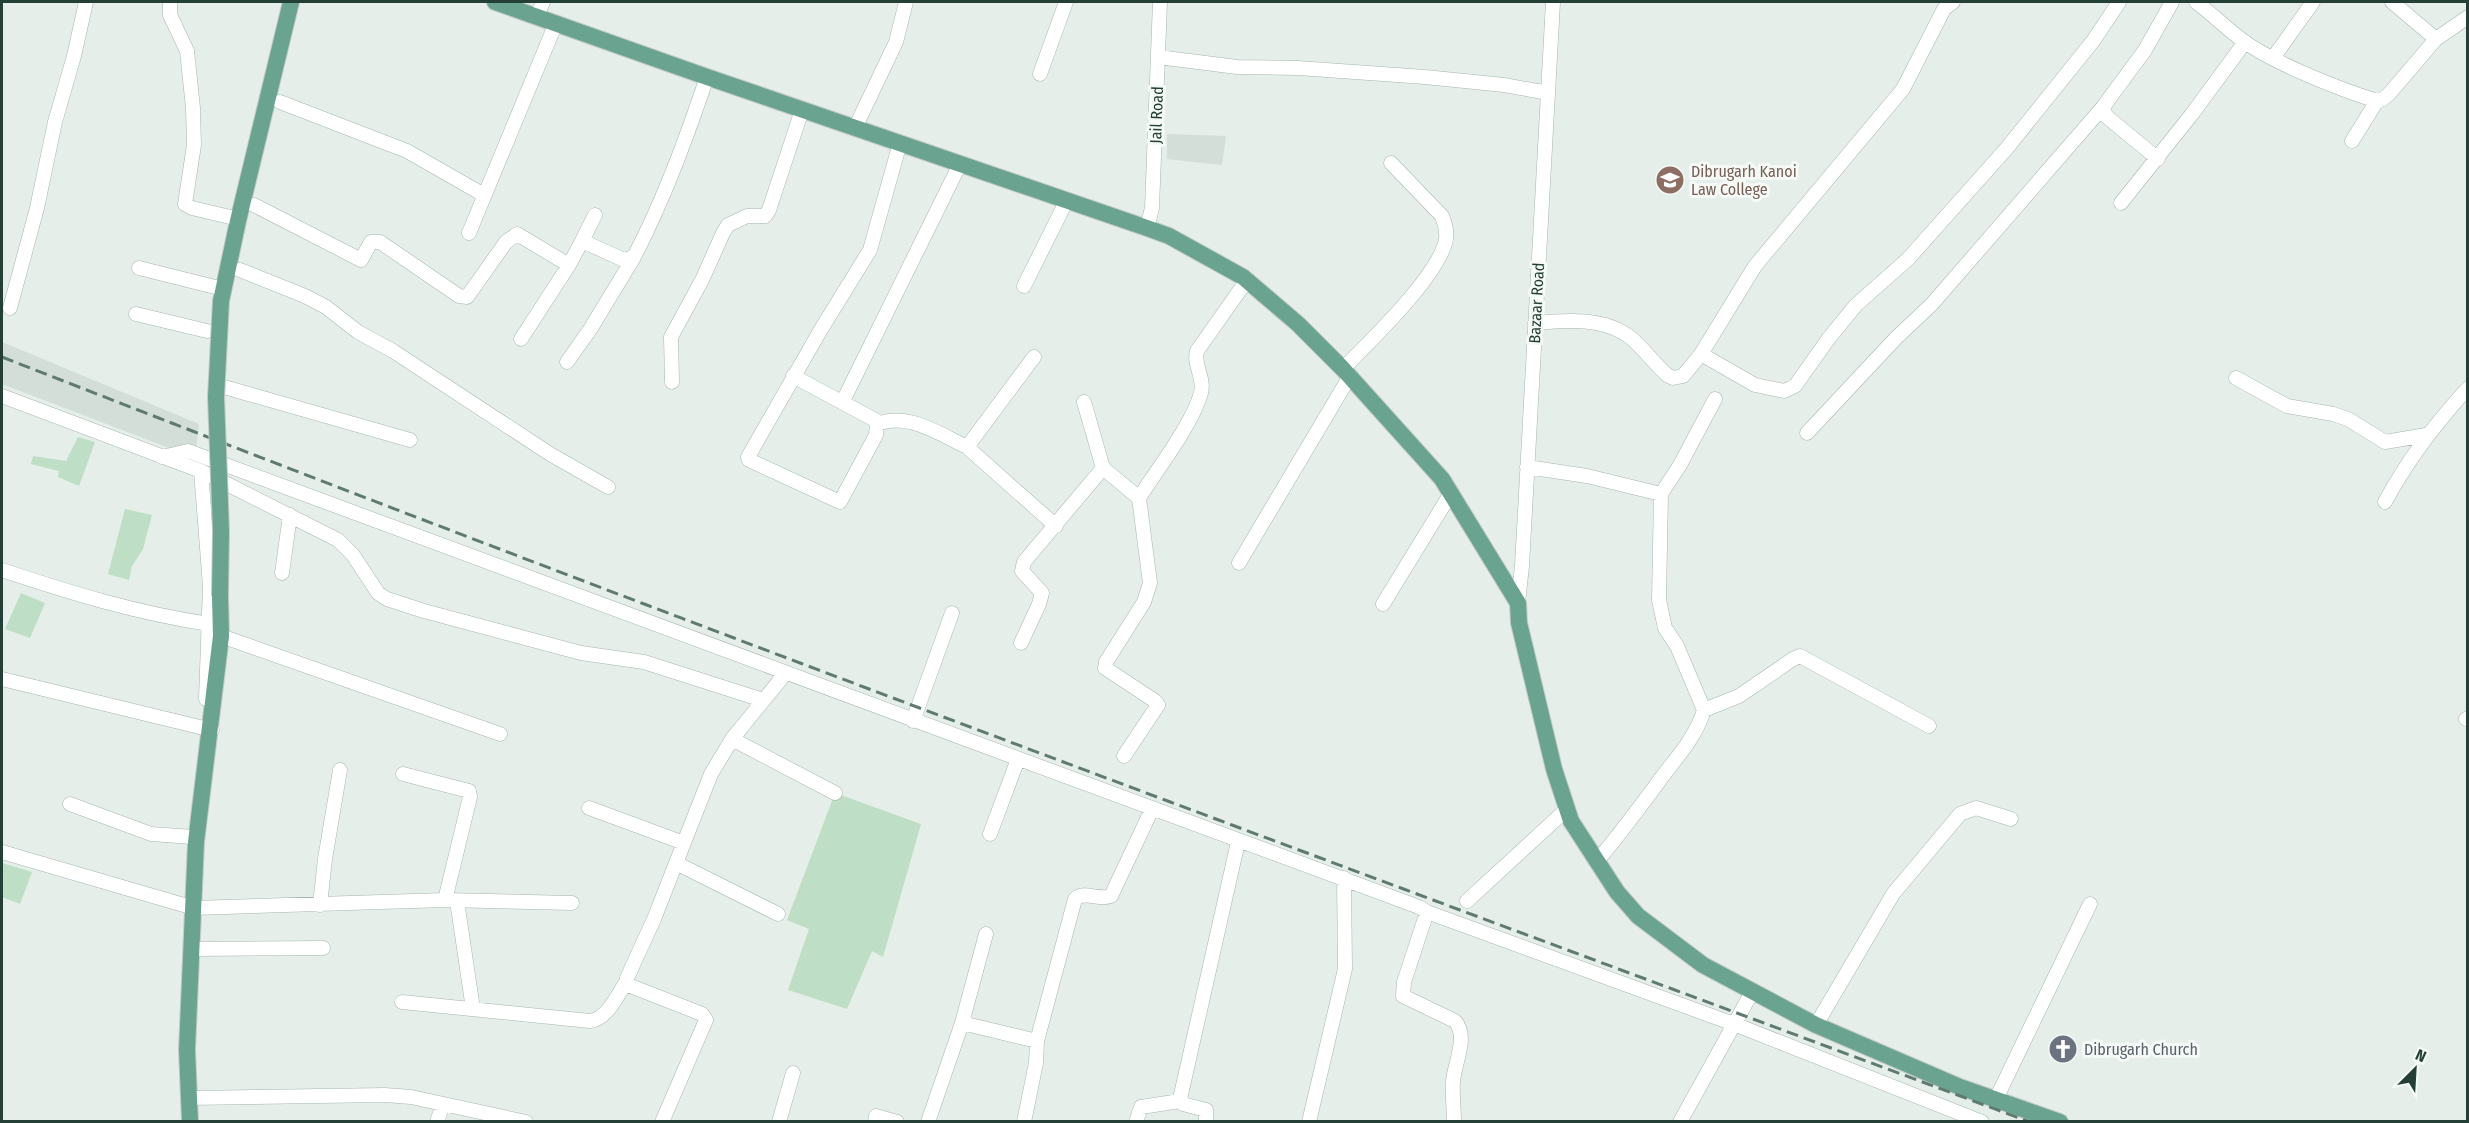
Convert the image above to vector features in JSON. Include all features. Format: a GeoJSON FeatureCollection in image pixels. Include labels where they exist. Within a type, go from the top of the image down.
{"type":"FeatureCollection","features":[{"type":"Feature","properties":{"kind":"main road"},"geometry":{"type":"LineString","coordinates":[[190,1122],[187,1050],[193,949],[194,840],[221,636],[221,531],[216,397],[218,294],[291,2]]}},
{"type":"Feature","properties":{"kind":"main road"},"geometry":{"type":"LineString","coordinates":[[495,2],[540,9],[556,23],[1147,228],[1168,236],[1246,280],[1298,324],[1347,372],[1442,478],[1451,492],[1518,603],[1519,623],[1535,691],[1554,769],[1571,821],[1617,892],[1638,916],[1703,965],[1816,1025],[1960,1088],[2060,1122]]}},
{"type":"Feature","properties":{"kind":"street"},"geometry":{"type":"LineString","coordinates":[[10,308],[37,208],[55,122],[74,56],[86,2]]}},
{"type":"Feature","properties":{"kind":"street"},"geometry":{"type":"LineString","coordinates":[[170,2],[170,15],[187,51],[193,108],[194,145],[185,204],[192,208],[230,217]]}},
{"type":"Feature","properties":{"kind":"street"},"geometry":{"type":"LineString","coordinates":[[855,128],[896,42],[906,2]]}},
{"type":"Feature","properties":{"kind":"street"},"geometry":{"type":"LineString","coordinates":[[1040,74],[1066,2]]}},
{"type":"Feature","properties":{"kind":"street","name":"Jail Road"},"geometry":{"type":"LineString","coordinates":[[1147,228],[1152,208],[1160,2]]}},
{"type":"Feature","properties":{"kind":"street","name":"Bazaar Road"},"geometry":{"type":"LineString","coordinates":[[1518,603],[1553,2]]}},
{"type":"Feature","properties":{"kind":"street"},"geometry":{"type":"LineString","coordinates":[[1535,322],[1590,321],[1604,325],[1630,337],[1645,354],[1673,378],[1683,376],[1701,354],[1755,266],[1903,89],[1944,9],[1953,2]]}},
{"type":"Feature","properties":{"kind":"street"},"geometry":{"type":"LineString","coordinates":[[1701,354],[1755,385],[1784,391],[1795,386],[1856,305],[1908,259],[2007,148],[2093,41],[2119,2]]}},
{"type":"Feature","properties":{"kind":"street"},"geometry":{"type":"LineString","coordinates":[[1807,433],[1896,338],[1932,304],[2103,107],[2141,57],[2172,2]]}},
{"type":"Feature","properties":{"kind":"street"},"geometry":{"type":"LineString","coordinates":[[2196,2],[2246,42],[2273,58],[2377,101]]}},
{"type":"Feature","properties":{"kind":"street"},"geometry":{"type":"LineString","coordinates":[[2273,58],[2313,2]]}},
{"type":"Feature","properties":{"kind":"street"},"geometry":{"type":"LineString","coordinates":[[2392,2],[2436,39]]}},
{"type":"Feature","properties":{"kind":"street"},"geometry":{"type":"LineString","coordinates":[[2352,141],[2377,101],[2389,94],[2436,39],[2468,17]]}},
{"type":"Feature","properties":{"kind":"street"},"geometry":{"type":"LineString","coordinates":[[469,233],[556,23]]}},
{"type":"Feature","properties":{"kind":"street"},"geometry":{"type":"LineString","coordinates":[[2121,203],[2158,159],[2246,42]]}},
{"type":"Feature","properties":{"kind":"street"},"geometry":{"type":"LineString","coordinates":[[1158,57],[1237,67],[1298,68],[1425,77],[1548,93]]}},
{"type":"Feature","properties":{"kind":"street"},"geometry":{"type":"LineString","coordinates":[[567,362],[591,328],[634,257],[656,215],[688,134],[707,77]]}},
{"type":"Feature","properties":{"kind":"street"},"geometry":{"type":"LineString","coordinates":[[280,102],[407,151],[484,195]]}},
{"type":"Feature","properties":{"kind":"street"},"geometry":{"type":"LineString","coordinates":[[2103,107],[2106,116],[2158,159]]}},
{"type":"Feature","properties":{"kind":"street"},"geometry":{"type":"LineString","coordinates":[[672,382],[671,337],[728,225],[747,216],[765,216],[769,210],[802,110]]}},
{"type":"Feature","properties":{"kind":"street"},"geometry":{"type":"LineString","coordinates":[[878,424],[876,435],[840,502],[749,460],[749,454],[793,376],[870,250],[900,143]]}},
{"type":"Feature","properties":{"kind":"street"},"geometry":{"type":"LineString","coordinates":[[1239,563],[1347,372],[1408,301],[1439,259],[1446,240],[1446,227],[1442,216],[1391,163]]}},
{"type":"Feature","properties":{"kind":"street"},"geometry":{"type":"LineString","coordinates":[[843,401],[960,164]]}},
{"type":"Feature","properties":{"kind":"street"},"geometry":{"type":"LineString","coordinates":[[1024,286],[1066,200]]}},
{"type":"Feature","properties":{"kind":"street"},"geometry":{"type":"LineString","coordinates":[[254,205],[361,260],[371,242],[380,242],[459,296],[467,297],[506,242],[518,234],[569,265]]}},
{"type":"Feature","properties":{"kind":"street"},"geometry":{"type":"LineString","coordinates":[[521,339],[569,265],[595,216]]}},
{"type":"Feature","properties":{"kind":"street"},"geometry":{"type":"LineString","coordinates":[[582,241],[624,260],[634,257]]}},
{"type":"Feature","properties":{"kind":"street"},"geometry":{"type":"LineString","coordinates":[[139,268],[218,294]]}},
{"type":"Feature","properties":{"kind":"street"},"geometry":{"type":"LineString","coordinates":[[240,270],[305,296],[326,308],[358,332],[393,351],[550,454],[608,487]]}},
{"type":"Feature","properties":{"kind":"street"},"geometry":{"type":"LineString","coordinates":[[1124,756],[1158,705],[1105,668],[1106,662],[1144,602],[1150,583],[1139,498],[1196,407],[1202,389],[1197,351],[1246,280]]}},
{"type":"Feature","properties":{"kind":"street"},"geometry":{"type":"LineString","coordinates":[[136,314],[207,331]]}},
{"type":"Feature","properties":{"kind":"street"},"geometry":{"type":"LineString","coordinates":[[967,447],[1034,357]]}},
{"type":"Feature","properties":{"kind":"street"},"geometry":{"type":"LineString","coordinates":[[793,376],[843,401],[878,424]]}},
{"type":"Feature","properties":{"kind":"street"},"geometry":{"type":"LineString","coordinates":[[2235,378],[2287,406],[2348,419],[2385,442],[2426,435]]}},
{"type":"Feature","properties":{"kind":"street"},"geometry":{"type":"LineString","coordinates":[[224,387],[410,440]]}},
{"type":"Feature","properties":{"kind":"street"},"geometry":{"type":"LineString","coordinates":[[2385,502],[2399,475],[2426,435],[2468,388]]}},
{"type":"Feature","properties":{"kind":"street"},"geometry":{"type":"LineString","coordinates":[[2,396],[201,471],[290,515],[346,547],[378,593],[387,599],[581,653],[644,662],[763,700]]}},
{"type":"Feature","properties":{"kind":"street"},"geometry":{"type":"LineString","coordinates":[[1597,861],[1617,838],[1684,748],[1700,722],[1704,710],[1677,646],[1665,628],[1659,600],[1661,494],[1680,465],[1715,399]]}},
{"type":"Feature","properties":{"kind":"street"},"geometry":{"type":"LineString","coordinates":[[1084,402],[1103,468],[1139,498]]}},
{"type":"Feature","properties":{"kind":"street"},"geometry":{"type":"LineString","coordinates":[[878,424],[895,419],[906,420],[967,447],[1056,526]]}},
{"type":"Feature","properties":{"kind":"street"},"geometry":{"type":"LineString","coordinates":[[162,457],[188,451],[1238,842],[1344,878],[1427,912],[1734,1024],[1982,1122]]}},
{"type":"Feature","properties":{"kind":"street"},"geometry":{"type":"LineString","coordinates":[[1527,467],[1587,476],[1661,494]]}},
{"type":"Feature","properties":{"kind":"street"},"geometry":{"type":"LineString","coordinates":[[1021,643],[1039,604],[1041,593],[1024,575],[1022,567],[1103,468]]}},
{"type":"Feature","properties":{"kind":"street"},"geometry":{"type":"LineString","coordinates":[[2,679],[208,728],[210,586],[201,471]]}},
{"type":"Feature","properties":{"kind":"street"},"geometry":{"type":"LineString","coordinates":[[1383,604],[1451,492]]}},
{"type":"Feature","properties":{"kind":"street"},"geometry":{"type":"LineString","coordinates":[[282,573],[290,515]]}},
{"type":"Feature","properties":{"kind":"street"},"geometry":{"type":"LineString","coordinates":[[2,570],[101,602],[157,616],[209,624]]}},
{"type":"Feature","properties":{"kind":"street"},"geometry":{"type":"LineString","coordinates":[[913,721],[952,613]]}},
{"type":"Feature","properties":{"kind":"street"},"geometry":{"type":"LineString","coordinates":[[221,636],[500,734]]}},
{"type":"Feature","properties":{"kind":"street"},"geometry":{"type":"LineString","coordinates":[[1704,710],[1739,696],[1800,656],[1929,726]]}},
{"type":"Feature","properties":{"kind":"street"},"geometry":{"type":"LineString","coordinates":[[402,1002],[598,1020],[626,982],[711,774],[732,739],[785,674]]}},
{"type":"Feature","properties":{"kind":"street"},"geometry":{"type":"LineString","coordinates":[[732,739],[835,793]]}},
{"type":"Feature","properties":{"kind":"street"},"geometry":{"type":"LineString","coordinates":[[990,834],[1018,759]]}},
{"type":"Feature","properties":{"kind":"street"},"geometry":{"type":"LineString","coordinates":[[320,905],[339,770]]}},
{"type":"Feature","properties":{"kind":"street"},"geometry":{"type":"LineString","coordinates":[[403,774],[469,791],[470,797],[451,901],[473,1009]]}},
{"type":"Feature","properties":{"kind":"street"},"geometry":{"type":"LineString","coordinates":[[70,804],[151,834],[194,840]]}},
{"type":"Feature","properties":{"kind":"street"},"geometry":{"type":"LineString","coordinates":[[589,808],[684,843]]}},
{"type":"Feature","properties":{"kind":"street"},"geometry":{"type":"LineString","coordinates":[[1816,1025],[1893,894],[1960,814],[1976,808],[2011,819]]}},
{"type":"Feature","properties":{"kind":"street"},"geometry":{"type":"LineString","coordinates":[[1024,1122],[1036,1063],[1037,1041],[1075,899],[1082,895],[1106,898],[1111,896],[1152,809]]}},
{"type":"Feature","properties":{"kind":"street"},"geometry":{"type":"LineString","coordinates":[[1467,901],[1567,809]]}},
{"type":"Feature","properties":{"kind":"street"},"geometry":{"type":"LineString","coordinates":[[1180,1101],[1238,842]]}},
{"type":"Feature","properties":{"kind":"street"},"geometry":{"type":"LineString","coordinates":[[2,852],[194,908],[451,901],[572,903]]}},
{"type":"Feature","properties":{"kind":"street"},"geometry":{"type":"LineString","coordinates":[[676,863],[778,914]]}},
{"type":"Feature","properties":{"kind":"street"},"geometry":{"type":"LineString","coordinates":[[1309,1122],[1345,969],[1344,878]]}},
{"type":"Feature","properties":{"kind":"street"},"geometry":{"type":"LineString","coordinates":[[1996,1099],[2090,904]]}},
{"type":"Feature","properties":{"kind":"street"},"geometry":{"type":"LineString","coordinates":[[1427,912],[1404,982],[1403,992],[1406,998],[1459,1025],[1461,1037],[1453,1081],[1454,1122]]}},
{"type":"Feature","properties":{"kind":"street"},"geometry":{"type":"LineString","coordinates":[[928,1122],[963,1023],[986,934]]}},
{"type":"Feature","properties":{"kind":"street"},"geometry":{"type":"LineString","coordinates":[[193,949],[323,948]]}},
{"type":"Feature","properties":{"kind":"street"},"geometry":{"type":"LineString","coordinates":[[626,982],[702,1014],[706,1020],[662,1122]]}},
{"type":"Feature","properties":{"kind":"street"},"geometry":{"type":"LineString","coordinates":[[1680,1122],[1752,992]]}},
{"type":"Feature","properties":{"kind":"street"},"geometry":{"type":"LineString","coordinates":[[963,1023],[1037,1041]]}},
{"type":"Feature","properties":{"kind":"street"},"geometry":{"type":"LineString","coordinates":[[779,1122],[794,1073]]}},
{"type":"Feature","properties":{"kind":"street"},"geometry":{"type":"LineString","coordinates":[[189,1098],[385,1095],[411,1097],[526,1122]]}},
{"type":"Feature","properties":{"kind":"street"},"geometry":{"type":"LineString","coordinates":[[1136,1122],[1141,1107],[1180,1101],[1206,1110],[1206,1122]]}},
{"type":"Feature","properties":{"kind":"street"},"geometry":{"type":"LineString","coordinates":[[437,1122],[443,1104]]}},
{"type":"Feature","properties":{"kind":"street"},"geometry":{"type":"LineString","coordinates":[[874,1122],[876,1116],[897,1122]]}},
{"type":"Feature","properties":{"kind":"shaded area"},"geometry":{"type":"Polygon","coordinates":[[[1167,134],[1226,136],[1222,165],[1167,159],[1167,134]]]}},
{"type":"Feature","properties":{"kind":"shaded area"},"geometry":{"type":"Polygon","coordinates":[[[2,342],[199,424],[195,458],[2,384],[2,342]]]}},
{"type":"Feature","properties":{"kind":"green space"},"geometry":{"type":"Polygon","coordinates":[[[78,437],[95,442],[79,486],[58,477],[59,471],[31,464],[33,456],[66,461],[78,437]]]}},
{"type":"Feature","properties":{"kind":"green space"},"geometry":{"type":"Polygon","coordinates":[[[125,509],[152,515],[143,549],[132,566],[129,580],[108,574],[125,509]]]}},
{"type":"Feature","properties":{"kind":"green space"},"geometry":{"type":"Polygon","coordinates":[[[21,593],[45,603],[30,638],[5,629],[21,593]]]}},
{"type":"Feature","properties":{"kind":"green space"},"geometry":{"type":"Polygon","coordinates":[[[835,793],[921,824],[883,957],[872,951],[847,1009],[788,990],[809,929],[787,920],[835,793]]]}},
{"type":"Feature","properties":{"kind":"green space"},"geometry":{"type":"Polygon","coordinates":[[[2,863],[32,872],[20,904],[2,897],[2,863]]]}},
{"type":"Feature","properties":{"kind":"railway"},"geometry":{"type":"LineString","coordinates":[[2,357],[761,648],[2030,1122]]}},
{"type":"Feature","properties":{"kind":"place","name":"Dibrugarh Kanoi Law College"},"geometry":{"type":"Point","coordinates":[1670,180]}},
{"type":"Feature","properties":{"kind":"place","name":"Dibrugarh Church"},"geometry":{"type":"Point","coordinates":[2063,1049]}}]}
